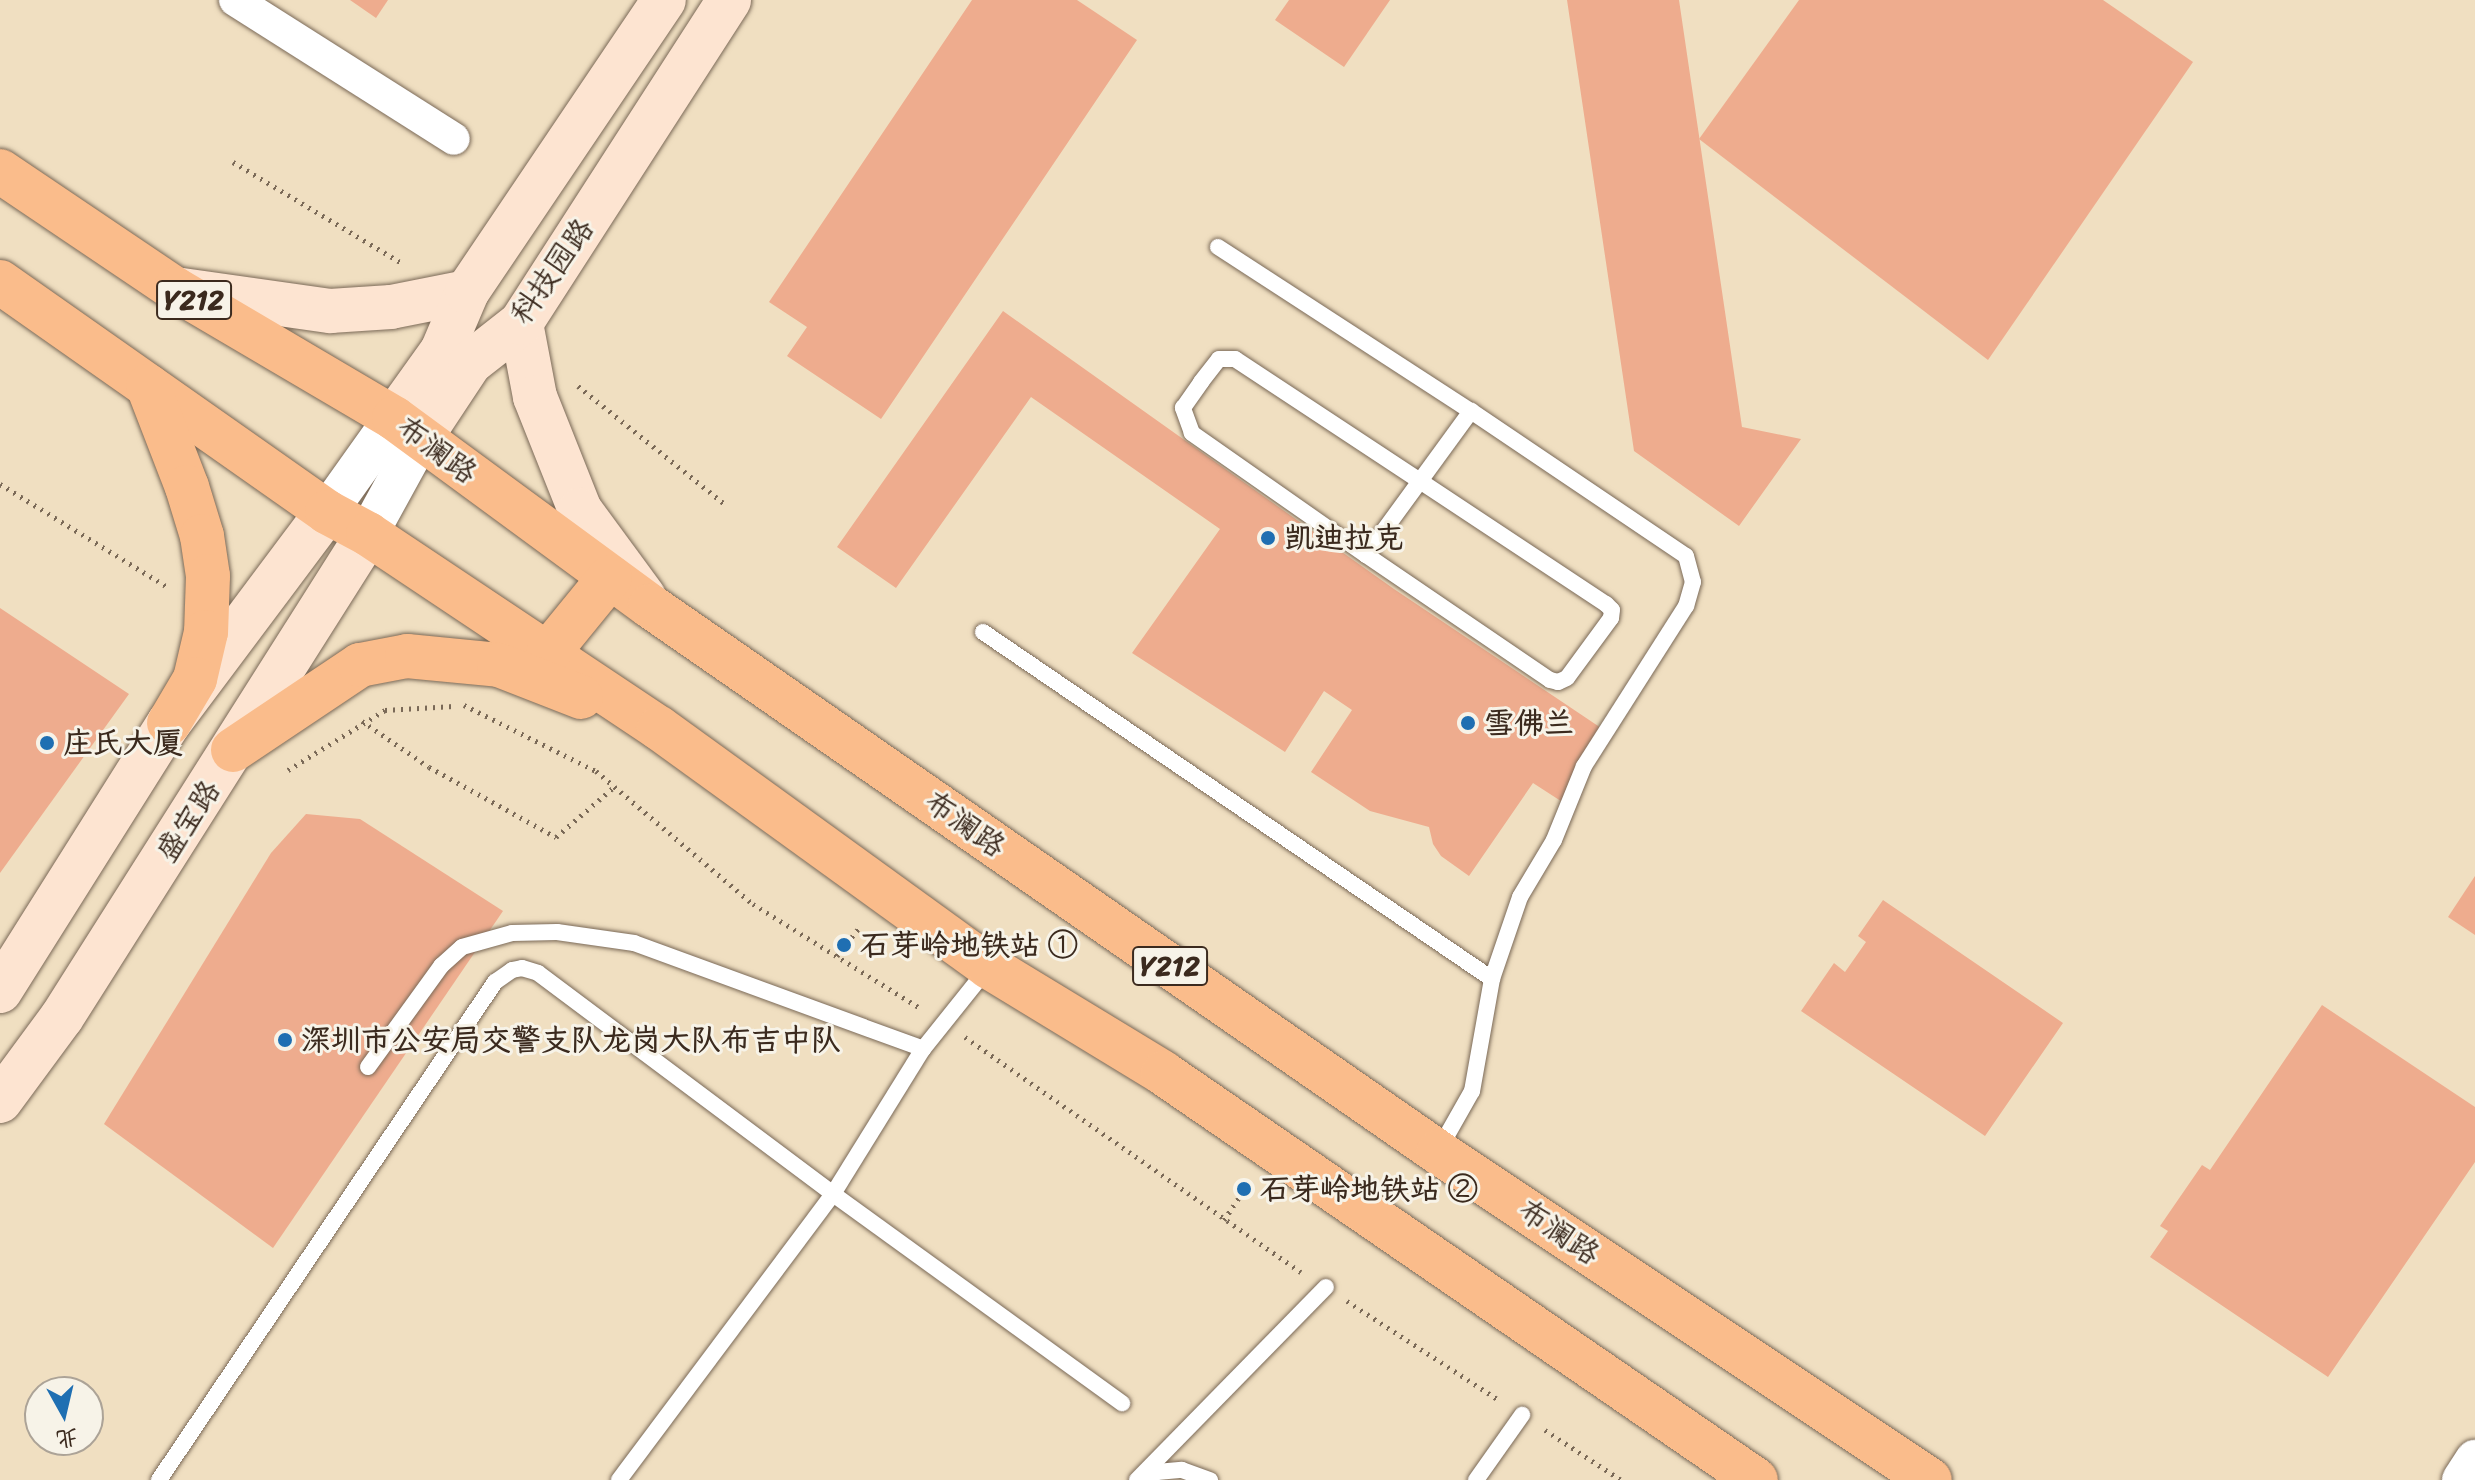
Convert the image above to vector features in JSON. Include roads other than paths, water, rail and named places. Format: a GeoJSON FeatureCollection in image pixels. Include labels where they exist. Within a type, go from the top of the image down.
{"type":"FeatureCollection","features":[{"type":"Feature","properties":{"kind":"main road","name":"科技园路"},"geometry":{"type":"LineString","coordinates":[[408,428],[467,292],[664,0]]}},
{"type":"Feature","properties":{"kind":"main road","name":"科技园路"},"geometry":{"type":"LineString","coordinates":[[408,428],[470,363],[521,323],[729,0]]}},
{"type":"Feature","properties":{"kind":"main road","name":"布澜路"},"geometry":{"type":"LineString","coordinates":[[0,171],[175,289],[408,428],[650,606],[1438,1152],[1930,1480]]}},
{"type":"Feature","properties":{"kind":"main road"},"geometry":{"type":"LineString","coordinates":[[0,282],[327,512],[368,534],[659,728],[989,967],[1163,1073],[1756,1480]]}},
{"type":"Feature","properties":{"kind":"main road"},"geometry":{"type":"LineString","coordinates":[[175,289],[330,311],[391,307],[467,292]]}},
{"type":"Feature","properties":{"kind":"main road"},"geometry":{"type":"LineString","coordinates":[[521,323],[535,397],[580,510],[650,606]]}},
{"type":"Feature","properties":{"kind":"main road"},"geometry":{"type":"LineString","coordinates":[[0,991],[195,679],[206,632],[208,576],[191,499],[148,386]]}},
{"type":"Feature","properties":{"kind":"main road"},"geometry":{"type":"LineString","coordinates":[[169,723],[327,512]]}},
{"type":"Feature","properties":{"kind":"main road","name":"盛宝路"},"geometry":{"type":"LineString","coordinates":[[0,1101],[62,1017],[368,534]]}},
{"type":"Feature","properties":{"kind":"main road"},"geometry":{"type":"LineString","coordinates":[[548,653],[610,577]]}},
{"type":"Feature","properties":{"kind":"main road"},"geometry":{"type":"LineString","coordinates":[[233,750],[360,665],[407,656],[499,665],[659,728]]}},
{"type":"Feature","properties":{"kind":"street"},"geometry":{"type":"LineString","coordinates":[[235,0],[454,139]]}},
{"type":"Feature","properties":{"kind":"street","name":"科技园路"},"geometry":{"type":"LineString","coordinates":[[327,512],[408,428]]}},
{"type":"Feature","properties":{"kind":"street","name":"科技园路"},"geometry":{"type":"LineString","coordinates":[[368,534],[408,428]]}},
{"type":"Feature","properties":{"kind":"street"},"geometry":{"type":"LineString","coordinates":[[2462,1480],[2475,1460]]}},
{"type":"Feature","properties":{"kind":"lane"},"geometry":{"type":"LineString","coordinates":[[1218,247],[1471,411],[1686,556],[1693,582],[1686,606],[1584,766],[1554,840],[1520,897],[1492,979],[1472,1091],[1438,1152]]}},
{"type":"Feature","properties":{"kind":"lane"},"geometry":{"type":"LineString","coordinates":[[1219,359],[1235,359],[1420,481],[1606,604],[1612,610],[1611,618],[1567,678],[1550,680],[1366,555],[1192,433],[1183,408],[1219,359]]}},
{"type":"Feature","properties":{"kind":"lane"},"geometry":{"type":"LineString","coordinates":[[1366,555],[1471,411]]}},
{"type":"Feature","properties":{"kind":"lane"},"geometry":{"type":"LineString","coordinates":[[983,632],[1492,979]]}},
{"type":"Feature","properties":{"kind":"lane"},"geometry":{"type":"LineString","coordinates":[[368,1067],[441,966],[462,947],[512,933],[557,932],[634,943],[923,1049]]}},
{"type":"Feature","properties":{"kind":"lane"},"geometry":{"type":"LineString","coordinates":[[619,1480],[833,1194],[923,1049],[989,967]]}},
{"type":"Feature","properties":{"kind":"lane"},"geometry":{"type":"LineString","coordinates":[[159,1480],[495,982],[512,970],[522,968],[538,973],[833,1194],[1122,1403]]}},
{"type":"Feature","properties":{"kind":"lane"},"geometry":{"type":"LineString","coordinates":[[1137,1480],[1326,1287]]}},
{"type":"Feature","properties":{"kind":"lane"},"geometry":{"type":"LineString","coordinates":[[1476,1480],[1522,1415]]}},
{"type":"Feature","properties":{"kind":"lane"},"geometry":{"type":"LineString","coordinates":[[1137,1480],[1157,1472],[1182,1470],[1210,1480]]}},
{"type":"Feature","properties":{"kind":"place","name":"凯迪拉克"},"geometry":{"type":"Point","coordinates":[1268,538]}},
{"type":"Feature","properties":{"kind":"place","name":"雪佛兰"},"geometry":{"type":"Point","coordinates":[1468,723]}},
{"type":"Feature","properties":{"kind":"place","name":"庄氏大厦"},"geometry":{"type":"Point","coordinates":[47,743]}},
{"type":"Feature","properties":{"kind":"place","name":"石芽岭地铁站 ①"},"geometry":{"type":"Point","coordinates":[844,945]}},
{"type":"Feature","properties":{"kind":"place","name":"深圳市公安局交警支队龙岗大队布吉中队"},"geometry":{"type":"Point","coordinates":[285,1040]}},
{"type":"Feature","properties":{"kind":"place","name":"石芽岭地铁站 ②"},"geometry":{"type":"Point","coordinates":[1244,1189]}}]}
